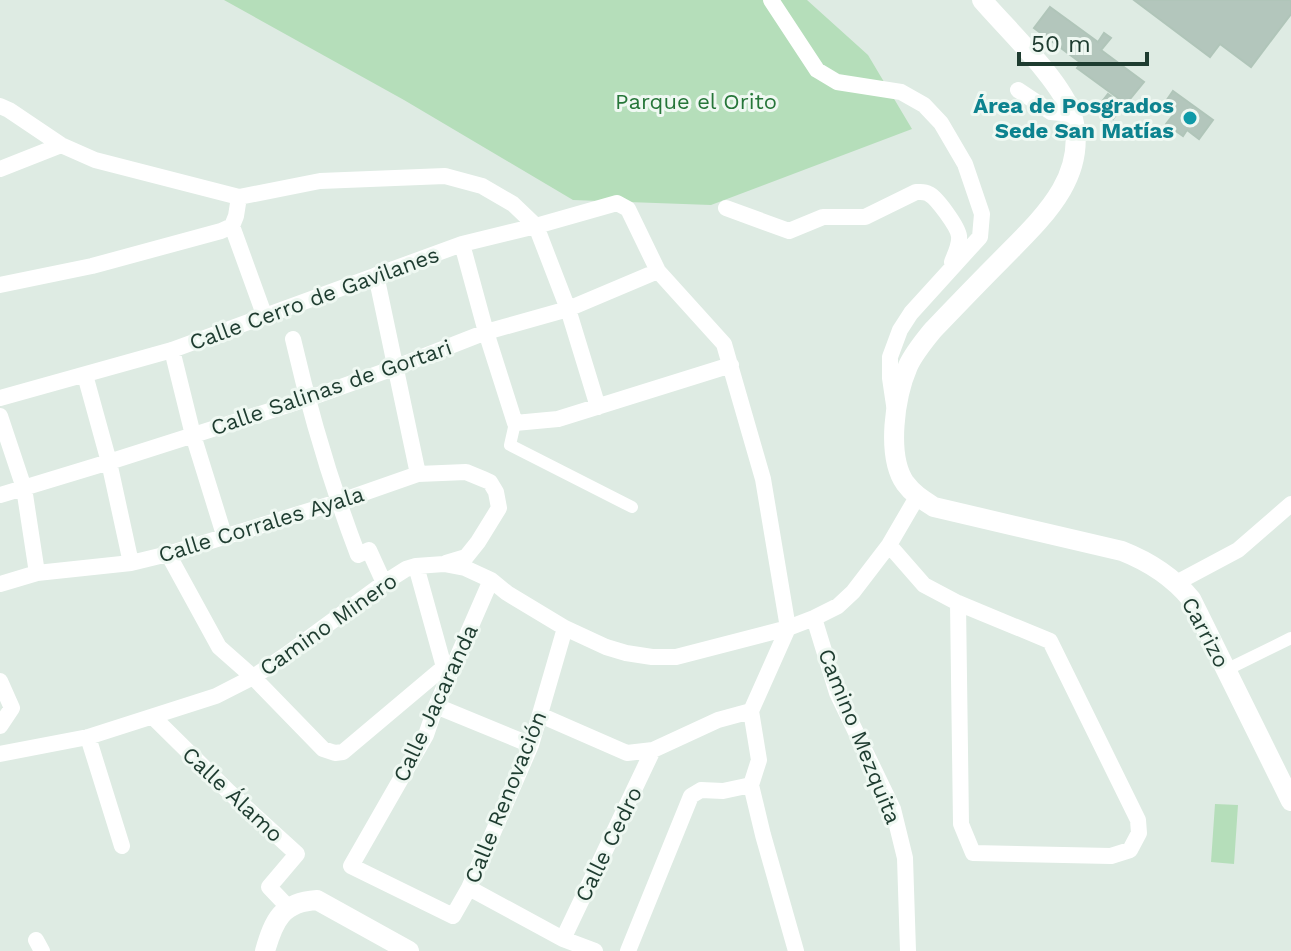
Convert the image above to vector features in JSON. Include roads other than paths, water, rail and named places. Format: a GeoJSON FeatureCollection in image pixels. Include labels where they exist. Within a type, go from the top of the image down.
{"type":"FeatureCollection","features":[{"type":"Feature","properties":{"kind":"street"},"geometry":{"type":"LineString","coordinates":[[771,0],[817,70],[837,82],[901,92],[924,105],[941,123],[965,164],[982,214],[980,237],[911,313],[900,330],[890,357],[896,459],[903,481],[917,497]]}},
{"type":"Feature","properties":{"kind":"street"},"geometry":{"type":"LineString","coordinates":[[895,412],[908,365],[920,346],[1049,210],[1071,171],[1075,153],[1071,114],[1062,95],[1047,73],[982,0]]}},
{"type":"Feature","properties":{"kind":"street"},"geometry":{"type":"LineString","coordinates":[[1018,90],[1051,112],[1071,114]]}},
{"type":"Feature","properties":{"kind":"street"},"geometry":{"type":"LineString","coordinates":[[0,106],[61,145],[95,160],[239,197],[320,181],[445,176],[482,186],[513,204],[536,226],[568,309],[598,407]]}},
{"type":"Feature","properties":{"kind":"street"},"geometry":{"type":"LineString","coordinates":[[0,169],[61,145]]}},
{"type":"Feature","properties":{"kind":"street"},"geometry":{"type":"LineString","coordinates":[[726,208],[789,231],[823,217],[865,217],[916,192],[925,192],[932,195],[957,227],[958,249],[946,274]]}},
{"type":"Feature","properties":{"kind":"street"},"geometry":{"type":"LineString","coordinates":[[239,197],[232,226],[265,317]]}},
{"type":"Feature","properties":{"kind":"street","name":"Calle Cerro de Gavilanes"},"geometry":{"type":"LineString","coordinates":[[0,398],[172,350],[462,244],[617,203],[628,209],[658,271]]}},
{"type":"Feature","properties":{"kind":"street"},"geometry":{"type":"LineString","coordinates":[[0,285],[92,266],[232,226]]}},
{"type":"Feature","properties":{"kind":"street"},"geometry":{"type":"LineString","coordinates":[[462,244],[515,423],[510,445],[632,507]]}},
{"type":"Feature","properties":{"kind":"street"},"geometry":{"type":"LineString","coordinates":[[658,271],[724,344],[763,479],[788,628],[751,711],[759,760],[751,785],[796,951]]}},
{"type":"Feature","properties":{"kind":"street","name":"Calle Salinas de Gortari"},"geometry":{"type":"LineString","coordinates":[[0,495],[307,399],[486,332],[568,309],[658,271]]}},
{"type":"Feature","properties":{"kind":"street"},"geometry":{"type":"LineString","coordinates":[[376,275],[418,474]]}},
{"type":"Feature","properties":{"kind":"street"},"geometry":{"type":"LineString","coordinates":[[293,339],[307,399],[338,502],[358,555],[369,550],[384,583]]}},
{"type":"Feature","properties":{"kind":"street"},"geometry":{"type":"LineString","coordinates":[[172,350],[193,435],[225,538]]}},
{"type":"Feature","properties":{"kind":"street"},"geometry":{"type":"LineString","coordinates":[[515,423],[558,419],[731,365]]}},
{"type":"Feature","properties":{"kind":"street"},"geometry":{"type":"LineString","coordinates":[[85,375],[109,462],[131,563]]}},
{"type":"Feature","properties":{"kind":"street"},"geometry":{"type":"LineString","coordinates":[[0,416],[24,488],[37,573]]}},
{"type":"Feature","properties":{"kind":"street","name":"Calle Corrales Ayala"},"geometry":{"type":"LineString","coordinates":[[0,584],[37,573],[131,563],[225,538],[418,474],[466,472],[490,482],[499,508],[466,557],[444,564]]}},
{"type":"Feature","properties":{"kind":"street","name":"Camino Minero"},"geometry":{"type":"LineString","coordinates":[[7,752],[88,737],[216,696],[253,677],[384,583],[416,566],[444,564],[465,568],[491,580],[565,628],[626,653],[676,657],[788,628],[838,606],[853,592],[889,545],[917,497]]}},
{"type":"Feature","properties":{"kind":"street","name":"Carrizo"},"geometry":{"type":"LineString","coordinates":[[917,497],[934,507],[954,513],[1122,551],[1144,559],[1178,582],[1191,599],[1291,801]]}},
{"type":"Feature","properties":{"kind":"street"},"geometry":{"type":"LineString","coordinates":[[1178,582],[1238,550],[1291,504]]}},
{"type":"Feature","properties":{"kind":"street"},"geometry":{"type":"LineString","coordinates":[[889,545],[924,585],[958,603],[1050,641],[1138,820],[1139,833],[1130,850],[1111,856],[973,853],[961,824],[958,603]]}},
{"type":"Feature","properties":{"kind":"street"},"geometry":{"type":"LineString","coordinates":[[168,554],[219,647],[253,677]]}},
{"type":"Feature","properties":{"kind":"street","name":"Calle Jacaranda"},"geometry":{"type":"LineString","coordinates":[[253,677],[323,749],[343,752],[444,667],[416,566]]}},
{"type":"Feature","properties":{"kind":"street","name":"Calle Jacaranda"},"geometry":{"type":"LineString","coordinates":[[453,916],[351,866],[426,735],[491,580]]}},
{"type":"Feature","properties":{"kind":"street","name":"Camino Mezquita"},"geometry":{"type":"LineString","coordinates":[[814,618],[837,693],[893,809],[905,858],[908,951]]}},
{"type":"Feature","properties":{"kind":"street","name":"Calle Renovación"},"geometry":{"type":"LineString","coordinates":[[453,916],[469,888],[531,745],[565,628]]}},
{"type":"Feature","properties":{"kind":"street"},"geometry":{"type":"LineString","coordinates":[[1226,670],[1291,638]]}},
{"type":"Feature","properties":{"kind":"street"},"geometry":{"type":"LineString","coordinates":[[0,681],[12,708],[0,728],[7,752]]}},
{"type":"Feature","properties":{"kind":"street"},"geometry":{"type":"LineString","coordinates":[[436,706],[531,745]]}},
{"type":"Feature","properties":{"kind":"street"},"geometry":{"type":"LineString","coordinates":[[540,715],[627,753],[653,750],[718,720],[751,711]]}},
{"type":"Feature","properties":{"kind":"street","name":"Calle Álamo"},"geometry":{"type":"LineString","coordinates":[[153,717],[297,854],[269,887],[288,907]]}},
{"type":"Feature","properties":{"kind":"street"},"geometry":{"type":"LineString","coordinates":[[88,737],[122,846]]}},
{"type":"Feature","properties":{"kind":"street","name":"Calle Cedro"},"geometry":{"type":"LineString","coordinates":[[563,939],[653,750]]}},
{"type":"Feature","properties":{"kind":"street"},"geometry":{"type":"LineString","coordinates":[[628,951],[691,796],[701,790],[723,791],[751,785]]}},
{"type":"Feature","properties":{"kind":"street"},"geometry":{"type":"LineString","coordinates":[[469,888],[563,939],[595,951]]}},
{"type":"Feature","properties":{"kind":"street"},"geometry":{"type":"LineString","coordinates":[[265,951],[280,914],[304,900],[317,900],[409,951]]}},
{"type":"Feature","properties":{"kind":"place","name":"Área de Posgrados Sede San Matías"},"geometry":{"type":"Point","coordinates":[1190,118]}},
{"type":"Feature","properties":{"kind":"park label","name":"Parque el Orito"},"geometry":{"type":"Point","coordinates":[696,101]}}]}
